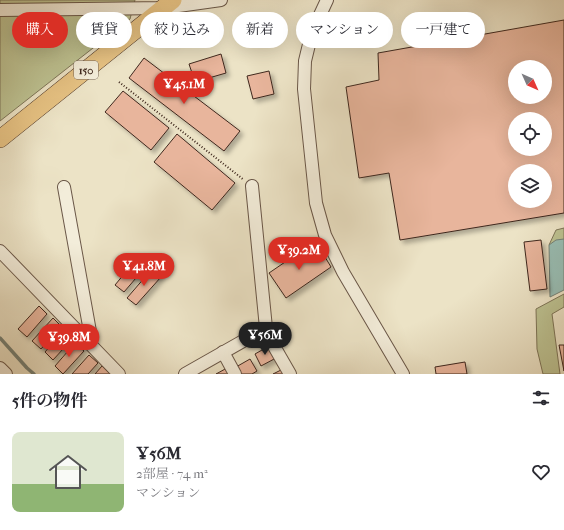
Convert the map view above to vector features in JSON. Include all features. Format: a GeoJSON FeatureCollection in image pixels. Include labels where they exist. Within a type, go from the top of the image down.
{"type":"FeatureCollection","features":[{"type":"Feature","properties":{"kind":"highway","name":"150"},"geometry":{"type":"LineString","coordinates":[[0,139],[168,4]]}},
{"type":"Feature","properties":{"kind":"street"},"geometry":{"type":"LineString","coordinates":[[0,10],[168,4],[221,0]]}},
{"type":"Feature","properties":{"kind":"street"},"geometry":{"type":"LineString","coordinates":[[327,0],[312,32],[305,61],[304,89],[316,203],[325,235],[343,272],[403,374]]}},
{"type":"Feature","properties":{"kind":"street"},"geometry":{"type":"LineString","coordinates":[[64,186],[91,337],[88,342]]}},
{"type":"Feature","properties":{"kind":"street"},"geometry":{"type":"LineString","coordinates":[[252,186],[266,328],[271,341],[290,374]]}},
{"type":"Feature","properties":{"kind":"street"},"geometry":{"type":"LineString","coordinates":[[0,251],[119,374]]}},
{"type":"Feature","properties":{"kind":"street"},"geometry":{"type":"LineString","coordinates":[[185,374],[266,328]]}},
{"type":"Feature","properties":{"kind":"street"},"geometry":{"type":"LineString","coordinates":[[223,352],[236,374]]}},
{"type":"Feature","properties":{"kind":"street"},"geometry":{"type":"LineString","coordinates":[[0,368],[6,374]]}},
{"type":"Feature","properties":{"kind":"path"},"geometry":{"type":"LineString","coordinates":[[119,82],[252,186]]}},
{"type":"Feature","properties":{"kind":"green space"},"geometry":{"type":"Polygon","coordinates":[[[0,0],[135,0],[132,12],[76,12],[76,48],[93,48],[0,121],[0,0]]]}},
{"type":"Feature","properties":{"kind":"green space"},"geometry":{"type":"Polygon","coordinates":[[[564,228],[564,242],[549,245],[556,230],[564,228]]]}},
{"type":"Feature","properties":{"kind":"green space"},"geometry":{"type":"Polygon","coordinates":[[[564,294],[564,307],[552,314],[560,374],[543,374],[537,349],[536,309],[564,294]]]}},
{"type":"Feature","properties":{"kind":"water"},"geometry":{"type":"Polygon","coordinates":[[[564,239],[564,290],[550,297],[549,245],[556,240],[564,239]]]}},
{"type":"Feature","properties":{"kind":"building"},"geometry":{"type":"Polygon","coordinates":[[[564,20],[564,213],[400,240],[389,173],[359,178],[346,87],[379,80],[378,53],[406,48],[485,48],[485,34],[564,20]]]}},
{"type":"Feature","properties":{"kind":"building"},"geometry":{"type":"Polygon","coordinates":[[[221,54],[226,73],[195,82],[189,64],[221,54]]]}},
{"type":"Feature","properties":{"kind":"building"},"geometry":{"type":"Polygon","coordinates":[[[144,58],[240,131],[224,151],[129,78],[144,58]]]}},
{"type":"Feature","properties":{"kind":"building"},"geometry":{"type":"Polygon","coordinates":[[[269,71],[274,94],[253,99],[247,76],[269,71]]]}},
{"type":"Feature","properties":{"kind":"building"},"geometry":{"type":"Polygon","coordinates":[[[123,91],[169,128],[151,150],[105,112],[123,91]]]}},
{"type":"Feature","properties":{"kind":"building"},"geometry":{"type":"Polygon","coordinates":[[[177,134],[235,183],[212,210],[154,162],[177,134]]]}},
{"type":"Feature","properties":{"kind":"building"},"geometry":{"type":"Polygon","coordinates":[[[541,240],[547,289],[530,291],[524,242],[541,240]]]}},
{"type":"Feature","properties":{"kind":"building"},"geometry":{"type":"Polygon","coordinates":[[[310,245],[320,260],[325,257],[331,267],[286,298],[269,273],[310,245]]]}},
{"type":"Feature","properties":{"kind":"building"},"geometry":{"type":"Polygon","coordinates":[[[139,256],[148,264],[124,292],[115,285],[139,256]]]}},
{"type":"Feature","properties":{"kind":"building"},"geometry":{"type":"Polygon","coordinates":[[[152,269],[161,277],[136,305],[127,298],[152,269]]]}},
{"type":"Feature","properties":{"kind":"building"},"geometry":{"type":"Polygon","coordinates":[[[39,306],[47,314],[27,337],[18,329],[39,306]]]}},
{"type":"Feature","properties":{"kind":"building"},"geometry":{"type":"Polygon","coordinates":[[[53,318],[61,326],[41,349],[32,341],[53,318]]]}},
{"type":"Feature","properties":{"kind":"building"},"geometry":{"type":"Polygon","coordinates":[[[65,329],[74,337],[53,360],[45,352],[65,329]]]}},
{"type":"Feature","properties":{"kind":"building"},"geometry":{"type":"Polygon","coordinates":[[[75,343],[84,351],[63,374],[55,366],[75,343]]]}},
{"type":"Feature","properties":{"kind":"building"},"geometry":{"type":"Polygon","coordinates":[[[559,345],[564,345],[564,371],[559,345]]]}},
{"type":"Feature","properties":{"kind":"building"},"geometry":{"type":"Polygon","coordinates":[[[269,346],[276,358],[261,366],[255,354],[269,346]]]}},
{"type":"Feature","properties":{"kind":"building"},"geometry":{"type":"Polygon","coordinates":[[[89,355],[98,363],[88,374],[72,374],[89,355]]]}},
{"type":"Feature","properties":{"kind":"building"},"geometry":{"type":"Polygon","coordinates":[[[250,359],[257,371],[252,374],[240,374],[236,367],[250,359]]]}},
{"type":"Feature","properties":{"kind":"building"},"geometry":{"type":"Polygon","coordinates":[[[465,362],[467,374],[436,374],[435,367],[465,362]]]}},
{"type":"Feature","properties":{"kind":"building"},"geometry":{"type":"Polygon","coordinates":[[[102,366],[110,374],[95,374],[102,366]]]}},
{"type":"Feature","properties":{"kind":"building"},"geometry":{"type":"Polygon","coordinates":[[[227,368],[231,374],[216,374],[227,368]]]}},
{"type":"Feature","properties":{"kind":"building"},"geometry":{"type":"Polygon","coordinates":[[[283,369],[285,374],[273,374],[283,369]]]}},
{"type":"Feature","properties":{"kind":"waterway"},"geometry":{"type":"LineString","coordinates":[[0,338],[34,374]]}}]}
